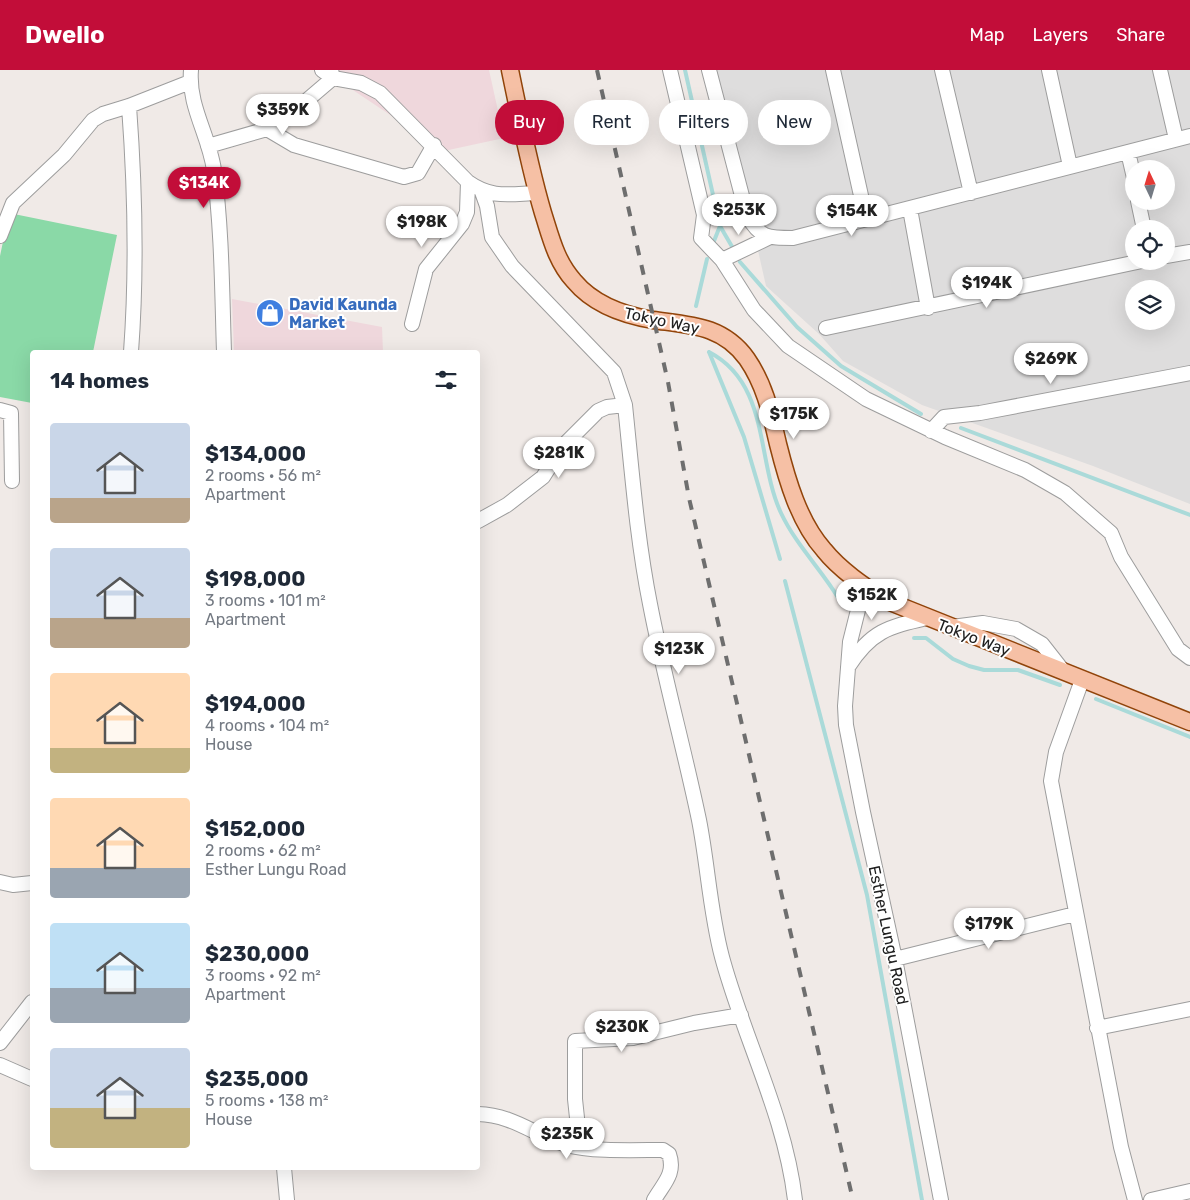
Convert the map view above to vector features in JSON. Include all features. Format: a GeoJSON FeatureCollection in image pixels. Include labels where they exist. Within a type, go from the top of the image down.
{"type":"FeatureCollection","features":[{"type":"Feature","properties":{"kind":"main road","name":"Tokyo Way"},"geometry":{"type":"LineString","coordinates":[[510,70],[537,194],[558,260],[574,282],[598,303],[620,313],[702,327],[726,339],[746,357],[758,375],[768,402],[784,466],[802,516],[823,550],[864,586],[885,600],[1190,722]]}},
{"type":"Feature","properties":{"kind":"street"},"geometry":{"type":"LineString","coordinates":[[670,70],[704,216],[701,238],[722,260],[754,310],[788,346],[866,399],[1025,470],[1065,493],[1111,533],[1121,557],[1178,649],[1190,658]]}},
{"type":"Feature","properties":{"kind":"street"},"geometry":{"type":"LineString","coordinates":[[709,70],[746,214],[755,230],[768,238]]}},
{"type":"Feature","properties":{"kind":"street"},"geometry":{"type":"LineString","coordinates":[[833,70],[866,218]]}},
{"type":"Feature","properties":{"kind":"street"},"geometry":{"type":"LineString","coordinates":[[942,70],[971,193]]}},
{"type":"Feature","properties":{"kind":"street"},"geometry":{"type":"LineString","coordinates":[[1049,70],[1070,166]]}},
{"type":"Feature","properties":{"kind":"street"},"geometry":{"type":"LineString","coordinates":[[1160,70],[1176,139]]}},
{"type":"Feature","properties":{"kind":"street"},"geometry":{"type":"LineString","coordinates":[[208,146],[267,129],[292,113],[329,73],[361,83],[380,93],[434,145],[468,182],[482,192],[499,195],[537,194]]}},
{"type":"Feature","properties":{"kind":"street"},"geometry":{"type":"LineString","coordinates":[[0,236],[6,200],[64,154],[93,120],[102,114],[129,106],[190,76],[196,113],[214,167],[219,216],[224,350]]}},
{"type":"Feature","properties":{"kind":"street"},"geometry":{"type":"LineString","coordinates":[[129,106],[133,161],[133,324],[131,350]]}},
{"type":"Feature","properties":{"kind":"street"},"geometry":{"type":"LineString","coordinates":[[267,129],[294,144],[404,177],[418,173],[434,145]]}},
{"type":"Feature","properties":{"kind":"street"},"geometry":{"type":"LineString","coordinates":[[722,260],[768,238],[793,238],[1190,136]]}},
{"type":"Feature","properties":{"kind":"street"},"geometry":{"type":"LineString","coordinates":[[1128,152],[1130,160]]}},
{"type":"Feature","properties":{"kind":"street"},"geometry":{"type":"LineString","coordinates":[[412,324],[426,269],[462,224],[467,212],[468,182]]}},
{"type":"Feature","properties":{"kind":"street"},"geometry":{"type":"LineString","coordinates":[[482,192],[487,206],[492,237],[512,266],[614,372],[625,405],[649,602],[666,688],[682,745],[699,822],[711,907],[722,956],[777,1116],[792,1175],[795,1200]]}},
{"type":"Feature","properties":{"kind":"street"},"geometry":{"type":"LineString","coordinates":[[910,209],[928,308]]}},
{"type":"Feature","properties":{"kind":"street"},"geometry":{"type":"LineString","coordinates":[[1175,254],[1190,252]]}},
{"type":"Feature","properties":{"kind":"street"},"geometry":{"type":"LineString","coordinates":[[826,328],[928,308],[1125,265]]}},
{"type":"Feature","properties":{"kind":"street"},"geometry":{"type":"LineString","coordinates":[[932,430],[944,417],[980,413],[1190,373]]}},
{"type":"Feature","properties":{"kind":"street"},"geometry":{"type":"LineString","coordinates":[[480,520],[507,505],[543,477],[562,447],[598,411],[607,407],[625,405]]}},
{"type":"Feature","properties":{"kind":"street"},"geometry":{"type":"LineString","coordinates":[[0,410],[11,413],[12,481]]}},
{"type":"Feature","properties":{"kind":"street","name":"Esther Lungu Road"},"geometry":{"type":"LineString","coordinates":[[864,586],[851,634],[847,669],[845,706],[849,746],[896,959],[941,1200]]}},
{"type":"Feature","properties":{"kind":"street"},"geometry":{"type":"LineString","coordinates":[[847,669],[857,653],[872,638],[892,626],[927,618]]}},
{"type":"Feature","properties":{"kind":"street"},"geometry":{"type":"LineString","coordinates":[[952,627],[983,623],[1016,629],[1042,644],[1064,672]]}},
{"type":"Feature","properties":{"kind":"street"},"geometry":{"type":"LineString","coordinates":[[1082,680],[1056,752],[1051,782],[1097,1028],[1121,1147],[1135,1200]]}},
{"type":"Feature","properties":{"kind":"street"},"geometry":{"type":"LineString","coordinates":[[0,882],[13,885],[30,884]]}},
{"type":"Feature","properties":{"kind":"street"},"geometry":{"type":"LineString","coordinates":[[896,959],[1075,914]]}},
{"type":"Feature","properties":{"kind":"street"},"geometry":{"type":"LineString","coordinates":[[0,1043],[30,1005]]}},
{"type":"Feature","properties":{"kind":"street"},"geometry":{"type":"LineString","coordinates":[[1097,1028],[1190,1009]]}},
{"type":"Feature","properties":{"kind":"street"},"geometry":{"type":"LineString","coordinates":[[580,1146],[576,1099],[575,1041],[633,1038],[741,1015]]}},
{"type":"Feature","properties":{"kind":"street"},"geometry":{"type":"LineString","coordinates":[[0,1065],[30,1078]]}},
{"type":"Feature","properties":{"kind":"street"},"geometry":{"type":"LineString","coordinates":[[480,1114],[502,1117],[518,1122],[550,1139],[570,1146],[664,1150],[669,1154],[671,1170],[663,1188],[654,1200]]}},
{"type":"Feature","properties":{"kind":"street"},"geometry":{"type":"LineString","coordinates":[[284,1170],[287,1200]]}},
{"type":"Feature","properties":{"kind":"street"},"geometry":{"type":"LineString","coordinates":[[1151,1200],[1190,1191]]}},
{"type":"Feature","properties":{"kind":"shaded area"},"geometry":{"type":"Polygon","coordinates":[[[323,70],[489,70],[496,100],[495,140],[444,151],[323,70]]]}},
{"type":"Feature","properties":{"kind":"shaded area"},"geometry":{"type":"Polygon","coordinates":[[[711,70],[1190,70],[1190,504],[1093,466],[922,405],[843,361],[819,334],[766,286],[743,184],[732,145],[748,145],[748,100],[719,100],[711,70]]]}},
{"type":"Feature","properties":{"kind":"shaded area","name":"David Kaunda Market"},"geometry":{"type":"Polygon","coordinates":[[[232,299],[382,327],[383,350],[234,350],[232,299]]]}},
{"type":"Feature","properties":{"kind":"green space"},"geometry":{"type":"Polygon","coordinates":[[[9,213],[117,235],[93,350],[30,350],[30,403],[0,397],[0,256],[9,213]]]}},
{"type":"Feature","properties":{"kind":"waterway"},"geometry":{"type":"LineString","coordinates":[[685,70],[720,226],[734,250]]}},
{"type":"Feature","properties":{"kind":"waterway"},"geometry":{"type":"LineString","coordinates":[[714,241],[720,226]]}},
{"type":"Feature","properties":{"kind":"waterway"},"geometry":{"type":"LineString","coordinates":[[696,306],[707,259]]}},
{"type":"Feature","properties":{"kind":"waterway"},"geometry":{"type":"LineString","coordinates":[[740,262],[797,327],[841,366],[921,414]]}},
{"type":"Feature","properties":{"kind":"waterway"},"geometry":{"type":"LineString","coordinates":[[709,352],[729,366],[742,383],[752,403],[773,492],[781,513],[794,536],[839,599]]}},
{"type":"Feature","properties":{"kind":"waterway"},"geometry":{"type":"LineString","coordinates":[[709,352],[744,437],[780,559]]}},
{"type":"Feature","properties":{"kind":"waterway"},"geometry":{"type":"LineString","coordinates":[[961,428],[1190,515]]}},
{"type":"Feature","properties":{"kind":"waterway"},"geometry":{"type":"LineString","coordinates":[[785,581],[867,895],[922,1200]]}},
{"type":"Feature","properties":{"kind":"waterway"},"geometry":{"type":"LineString","coordinates":[[914,638],[926,638],[953,659],[969,666],[984,670],[1018,670],[1060,685]]}},
{"type":"Feature","properties":{"kind":"waterway"},"geometry":{"type":"LineString","coordinates":[[1096,699],[1190,737]]}},
{"type":"Feature","properties":{"kind":"railway"},"geometry":{"type":"LineString","coordinates":[[597,70],[668,382],[689,498],[853,1200]]}},
{"type":"Feature","properties":{"kind":"place","name":"David Kaunda Market"},"geometry":{"type":"Point","coordinates":[270,313]}}]}
